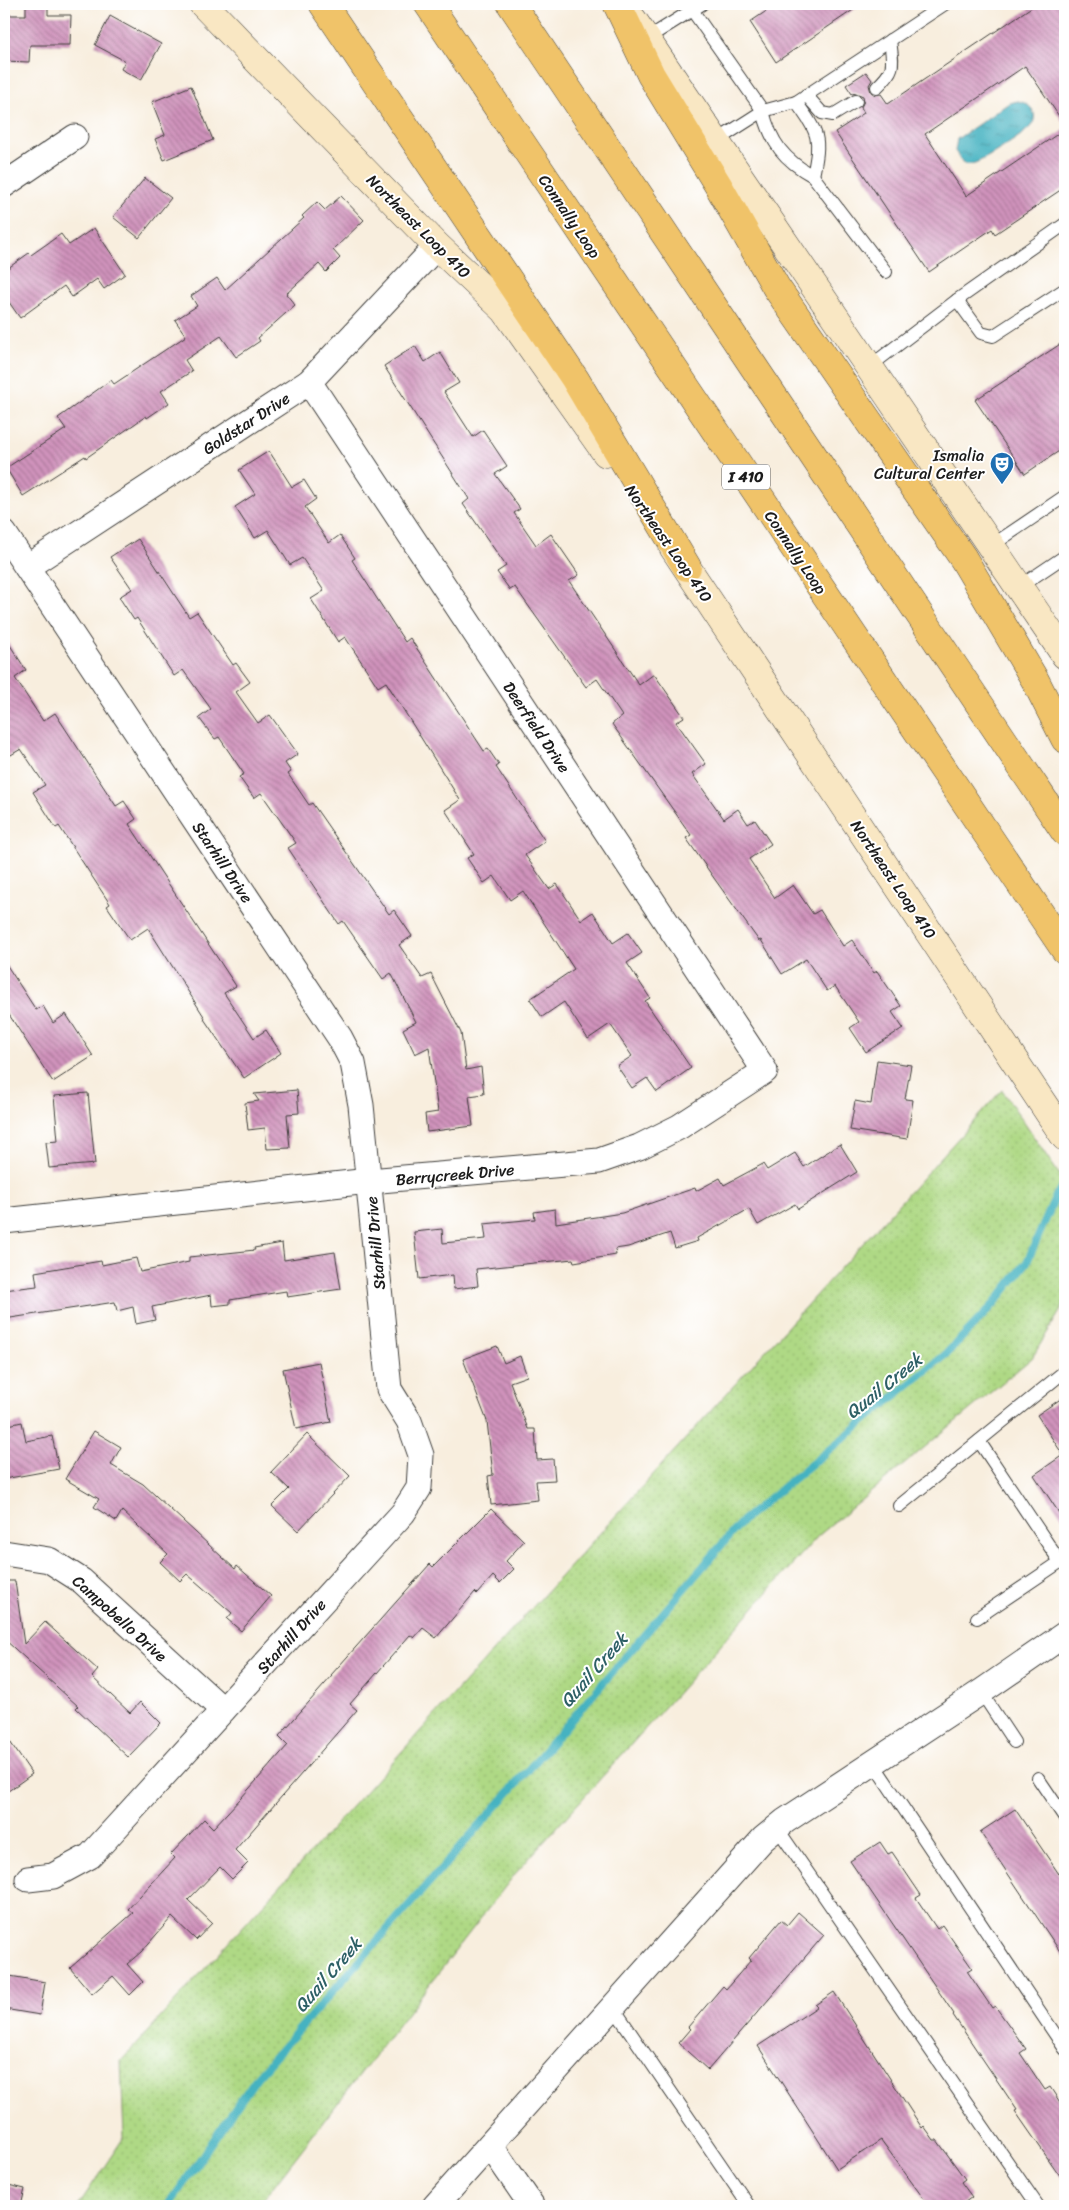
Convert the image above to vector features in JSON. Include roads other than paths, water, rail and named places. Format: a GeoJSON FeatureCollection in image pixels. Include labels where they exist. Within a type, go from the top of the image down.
{"type":"FeatureCollection","features":[{"type":"Feature","properties":{"kind":"highway"},"geometry":{"type":"LineString","coordinates":[[324,4],[575,379],[687,567]]}},
{"type":"Feature","properties":{"kind":"highway","name":"Connally Loop"},"geometry":{"type":"LineString","coordinates":[[428,4],[1065,950]]}},
{"type":"Feature","properties":{"kind":"highway"},"geometry":{"type":"LineString","coordinates":[[511,4],[1065,832]]}},
{"type":"Feature","properties":{"kind":"highway"},"geometry":{"type":"LineString","coordinates":[[617,4],[651,75],[718,185],[776,287],[963,558],[1035,680],[1065,739]]}},
{"type":"Feature","properties":{"kind":"main road","name":"Northeast Loop 410"},"geometry":{"type":"LineString","coordinates":[[203,4],[436,246],[506,310],[687,567],[1065,1137]]}},
{"type":"Feature","properties":{"kind":"main road"},"geometry":{"type":"LineString","coordinates":[[622,4],[1065,655]]}},
{"type":"Feature","properties":{"kind":"street"},"geometry":{"type":"LineString","coordinates":[[4,185],[75,138]]}},
{"type":"Feature","properties":{"kind":"street","name":"Goldstar Drive"},"geometry":{"type":"LineString","coordinates":[[27,567],[309,382],[436,246]]}},
{"type":"Feature","properties":{"kind":"street","name":"Deerfield Drive"},"geometry":{"type":"LineString","coordinates":[[309,382],[765,1071]]}},
{"type":"Feature","properties":{"kind":"street","name":"Starhill Drive"},"geometry":{"type":"LineString","coordinates":[[4,534],[340,1038],[353,1063],[361,1105],[389,1389],[409,1421],[421,1455],[419,1488],[404,1513],[90,1856],[53,1876],[28,1879]]}},
{"type":"Feature","properties":{"kind":"street","name":"Berrycreek Drive"},"geometry":{"type":"LineString","coordinates":[[4,1221],[369,1181],[599,1161],[639,1147],[679,1127],[765,1071]]}},
{"type":"Feature","properties":{"kind":"street","name":"Campobello Drive"},"geometry":{"type":"LineString","coordinates":[[4,1554],[49,1560],[82,1581],[222,1710]]}},
{"type":"Feature","properties":{"kind":"street"},"geometry":{"type":"LineString","coordinates":[[435,2206],[764,1839],[776,1828],[1065,1634]]}},
{"type":"Feature","properties":{"kind":"street"},"geometry":{"type":"LineString","coordinates":[[490,2145],[532,2206]]}},
{"type":"Feature","properties":{"kind":"lane"},"geometry":{"type":"LineString","coordinates":[[716,141],[763,111],[801,98],[945,4]]}},
{"type":"Feature","properties":{"kind":"lane"},"geometry":{"type":"LineString","coordinates":[[646,39],[697,7],[763,111],[768,131],[782,153],[796,167],[813,176],[886,272]]}},
{"type":"Feature","properties":{"kind":"lane"},"geometry":{"type":"LineString","coordinates":[[877,88],[893,68],[890,40]]}},
{"type":"Feature","properties":{"kind":"lane"},"geometry":{"type":"LineString","coordinates":[[801,98],[822,113],[833,115],[856,101]]}},
{"type":"Feature","properties":{"kind":"lane"},"geometry":{"type":"LineString","coordinates":[[801,98],[816,130],[818,151],[813,176]]}},
{"type":"Feature","properties":{"kind":"lane"},"geometry":{"type":"LineString","coordinates":[[869,366],[957,300],[1065,224]]}},
{"type":"Feature","properties":{"kind":"lane"},"geometry":{"type":"LineString","coordinates":[[957,300],[981,333],[993,336],[1065,289]]}},
{"type":"Feature","properties":{"kind":"lane"},"geometry":{"type":"LineString","coordinates":[[991,546],[1065,496]]}},
{"type":"Feature","properties":{"kind":"lane"},"geometry":{"type":"LineString","coordinates":[[1019,586],[1065,556]]}},
{"type":"Feature","properties":{"kind":"lane"},"geometry":{"type":"LineString","coordinates":[[899,1506],[1065,1371]]}},
{"type":"Feature","properties":{"kind":"lane"},"geometry":{"type":"LineString","coordinates":[[976,1618],[1063,1560],[979,1441]]}},
{"type":"Feature","properties":{"kind":"lane"},"geometry":{"type":"LineString","coordinates":[[981,1692],[1014,1742]]}},
{"type":"Feature","properties":{"kind":"lane"},"geometry":{"type":"LineString","coordinates":[[874,1763],[1065,2049]]}},
{"type":"Feature","properties":{"kind":"lane"},"geometry":{"type":"LineString","coordinates":[[1038,1778],[1065,1818]]}},
{"type":"Feature","properties":{"kind":"lane"},"geometry":{"type":"LineString","coordinates":[[776,1828],[1038,2206]]}},
{"type":"Feature","properties":{"kind":"lane"},"geometry":{"type":"LineString","coordinates":[[613,2007],[750,2206]]}},
{"type":"Feature","properties":{"kind":"water"},"geometry":{"type":"Polygon","coordinates":[[[1018,101],[1030,107],[1034,113],[1034,122],[1031,126],[1012,142],[984,159],[970,164],[963,163],[955,151],[957,139],[1009,103],[1018,101]]]}},
{"type":"Feature","properties":{"kind":"waterway","name":"Quail Creek"},"geometry":{"type":"LineString","coordinates":[[168,2206],[257,2077],[517,1783],[743,1520],[945,1355],[994,1304],[1027,1262],[1056,1196],[1065,1182]]}},
{"type":"Feature","properties":{"kind":"place","name":"Ismalia Cultural Center"},"geometry":{"type":"Point","coordinates":[1002,485]}}]}
